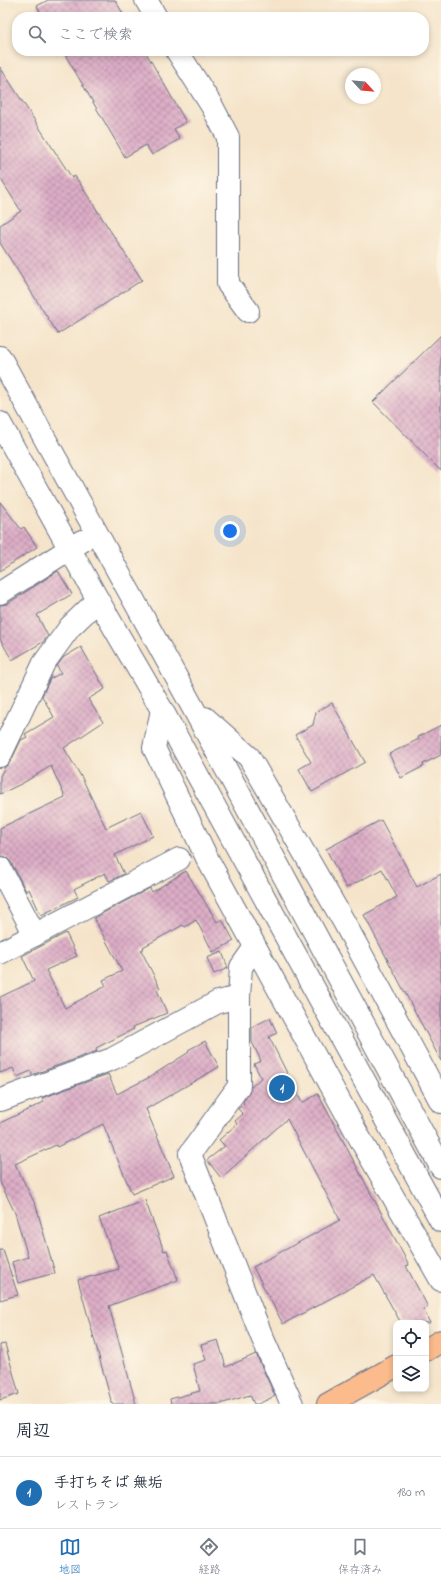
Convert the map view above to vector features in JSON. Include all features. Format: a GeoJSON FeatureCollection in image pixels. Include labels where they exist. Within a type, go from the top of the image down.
{"type":"FeatureCollection","features":[{"type":"Feature","properties":{"kind":"highway"},"geometry":{"type":"LineString","coordinates":[[429,1348],[441,1342]]}},
{"type":"Feature","properties":{"kind":"highway"},"geometry":{"type":"LineString","coordinates":[[328,1404],[393,1368]]}},
{"type":"Feature","properties":{"kind":"street"},"geometry":{"type":"LineString","coordinates":[[146,0],[153,12]]}},
{"type":"Feature","properties":{"kind":"street"},"geometry":{"type":"LineString","coordinates":[[180,56],[212,106],[228,137],[228,284],[248,311]]}},
{"type":"Feature","properties":{"kind":"street"},"geometry":{"type":"LineString","coordinates":[[0,357],[192,706],[441,1167]]}},
{"type":"Feature","properties":{"kind":"street"},"geometry":{"type":"LineString","coordinates":[[3,435],[70,548],[98,600],[162,710],[441,1221]]}},
{"type":"Feature","properties":{"kind":"street"},"geometry":{"type":"LineString","coordinates":[[0,593],[96,532]]}},
{"type":"Feature","properties":{"kind":"street"},"geometry":{"type":"LineString","coordinates":[[0,756],[44,663],[70,627],[98,600]]}},
{"type":"Feature","properties":{"kind":"street"},"geometry":{"type":"LineString","coordinates":[[192,706],[249,757],[344,922],[441,1102]]}},
{"type":"Feature","properties":{"kind":"street"},"geometry":{"type":"LineString","coordinates":[[162,710],[154,748],[208,860],[364,1146],[441,1280]]}},
{"type":"Feature","properties":{"kind":"street"},"geometry":{"type":"LineString","coordinates":[[0,953],[179,859]]}},
{"type":"Feature","properties":{"kind":"street"},"geometry":{"type":"LineString","coordinates":[[0,868],[35,935]]}},
{"type":"Feature","properties":{"kind":"street"},"geometry":{"type":"LineString","coordinates":[[256,947],[241,967],[239,997],[239,1086],[190,1154],[262,1337],[292,1404]]}},
{"type":"Feature","properties":{"kind":"street"},"geometry":{"type":"LineString","coordinates":[[1,1100],[112,1059],[218,1002],[239,997]]}},
{"type":"Feature","properties":{"kind":"building"},"geometry":{"type":"Polygon","coordinates":[[[48,0],[115,0],[122,12],[40,12],[37,6],[48,0]]]}},
{"type":"Feature","properties":{"kind":"building"},"geometry":{"type":"Polygon","coordinates":[[[66,56],[148,56],[186,122],[174,129],[180,139],[152,155],[146,145],[125,157],[66,56]]]}},
{"type":"Feature","properties":{"kind":"building"},"geometry":{"type":"Polygon","coordinates":[[[0,67],[72,178],[75,176],[142,280],[58,334],[0,243],[0,225],[21,211],[0,178],[0,67]]]}},
{"type":"Feature","properties":{"kind":"building"},"geometry":{"type":"Polygon","coordinates":[[[441,335],[441,471],[373,402],[441,335]]]}},
{"type":"Feature","properties":{"kind":"building"},"geometry":{"type":"Polygon","coordinates":[[[0,502],[21,529],[24,527],[37,547],[0,571],[0,502]]]}},
{"type":"Feature","properties":{"kind":"building"},"geometry":{"type":"Polygon","coordinates":[[[58,571],[72,594],[37,615],[48,636],[43,642],[12,660],[0,639],[0,605],[7,604],[58,571]]]}},
{"type":"Feature","properties":{"kind":"building"},"geometry":{"type":"Polygon","coordinates":[[[81,647],[105,689],[88,699],[103,722],[64,748],[82,778],[106,828],[141,811],[153,836],[115,855],[124,874],[109,881],[105,873],[74,889],[78,897],[41,915],[29,889],[26,891],[11,862],[6,857],[0,856],[0,828],[65,797],[51,766],[23,783],[0,794],[0,776],[5,767],[11,761],[21,740],[27,737],[25,734],[54,717],[42,696],[50,679],[61,673],[57,666],[64,657],[81,647]]]}},
{"type":"Feature","properties":{"kind":"building"},"geometry":{"type":"Polygon","coordinates":[[[332,703],[365,762],[312,792],[299,769],[311,762],[295,735],[313,725],[316,712],[332,703]]]}},
{"type":"Feature","properties":{"kind":"building"},"geometry":{"type":"Polygon","coordinates":[[[441,725],[441,755],[401,778],[389,754],[419,739],[418,737],[441,725]]]}},
{"type":"Feature","properties":{"kind":"building"},"geometry":{"type":"Polygon","coordinates":[[[381,820],[417,887],[441,874],[441,1061],[364,915],[397,897],[382,869],[346,888],[326,849],[381,820]]]}},
{"type":"Feature","properties":{"kind":"building"},"geometry":{"type":"Polygon","coordinates":[[[186,871],[217,922],[222,919],[234,941],[213,952],[196,920],[185,927],[183,925],[143,947],[144,948],[141,950],[160,988],[157,990],[167,1013],[133,1027],[134,1029],[96,1048],[97,1051],[32,1075],[31,1071],[17,1077],[13,1068],[0,1073],[0,997],[34,981],[22,956],[66,933],[77,956],[46,970],[65,1008],[106,986],[103,980],[122,971],[94,918],[150,888],[152,892],[186,871]]]}},
{"type":"Feature","properties":{"kind":"building"},"geometry":{"type":"Polygon","coordinates":[[[222,952],[228,968],[214,974],[207,958],[222,952]]]}},
{"type":"Feature","properties":{"kind":"building"},"geometry":{"type":"Polygon","coordinates":[[[270,1018],[277,1033],[269,1037],[302,1103],[318,1094],[409,1265],[406,1266],[428,1307],[423,1309],[428,1320],[399,1320],[374,1275],[283,1324],[253,1267],[340,1220],[287,1119],[221,1178],[207,1160],[225,1146],[219,1140],[237,1124],[235,1121],[243,1114],[238,1109],[244,1103],[243,1102],[251,1087],[261,1078],[254,1064],[261,1061],[252,1042],[252,1027],[270,1018]]]}},
{"type":"Feature","properties":{"kind":"building"},"geometry":{"type":"Polygon","coordinates":[[[205,1041],[219,1067],[146,1109],[174,1176],[132,1194],[103,1124],[57,1147],[56,1145],[15,1164],[36,1206],[55,1273],[18,1283],[12,1262],[28,1257],[15,1213],[0,1182],[0,1123],[44,1102],[42,1098],[108,1074],[117,1094],[150,1077],[189,1052],[188,1050],[205,1041]]]}},
{"type":"Feature","properties":{"kind":"building"},"geometry":{"type":"Polygon","coordinates":[[[145,1200],[164,1251],[167,1250],[178,1280],[109,1306],[136,1404],[112,1404],[78,1280],[119,1269],[99,1218],[145,1200]]]}},
{"type":"Feature","properties":{"kind":"building"},"geometry":{"type":"Polygon","coordinates":[[[0,1250],[3,1250],[18,1295],[0,1300],[0,1250]]]}},
{"type":"Feature","properties":{"kind":"building"},"geometry":{"type":"Polygon","coordinates":[[[218,1340],[226,1367],[256,1354],[275,1396],[258,1404],[254,1404],[250,1395],[220,1404],[171,1404],[170,1399],[200,1391],[193,1364],[206,1360],[201,1345],[218,1340]]]}},
{"type":"Feature","properties":{"kind":"building"},"geometry":{"type":"Polygon","coordinates":[[[5,1344],[19,1394],[0,1400],[0,1345],[5,1344]]]}},
{"type":"Feature","properties":{"kind":"place","name":"手打ちそば 無垢"},"geometry":{"type":"Point","coordinates":[282,1088]}}]}
